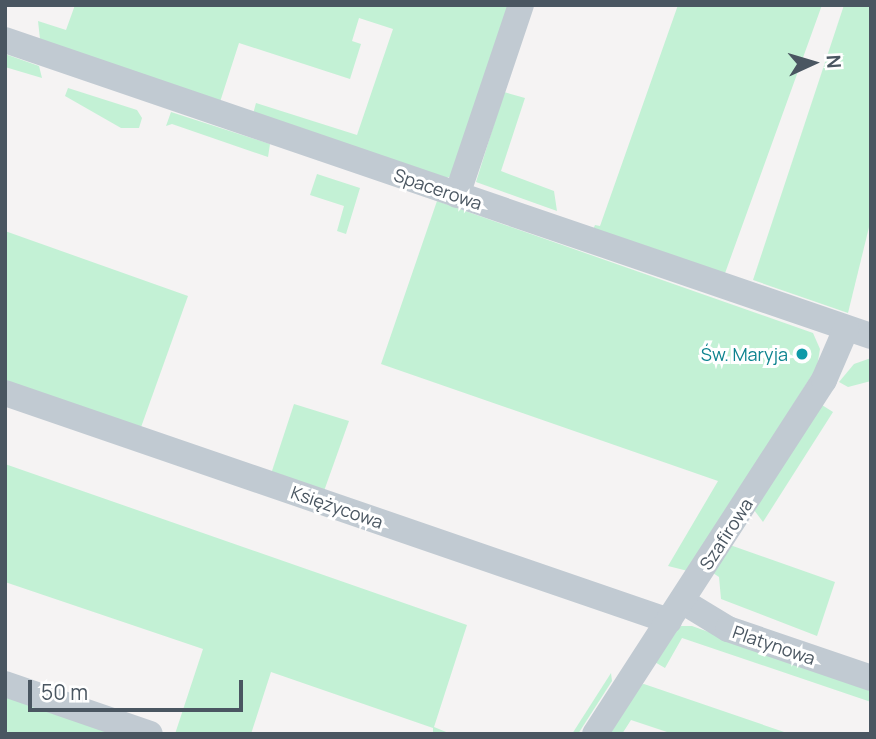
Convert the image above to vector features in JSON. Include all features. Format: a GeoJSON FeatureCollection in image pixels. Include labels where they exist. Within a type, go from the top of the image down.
{"type":"FeatureCollection","features":[{"type":"Feature","properties":{"kind":"street"},"geometry":{"type":"LineString","coordinates":[[457,195],[521,5]]}},
{"type":"Feature","properties":{"kind":"street","name":"Spacerowa"},"geometry":{"type":"LineString","coordinates":[[5,40],[859,332]]}},
{"type":"Feature","properties":{"kind":"street","name":"Szafirowa"},"geometry":{"type":"LineString","coordinates":[[595,734],[824,380],[859,332]]}},
{"type":"Feature","properties":{"kind":"street","name":"Księżycowa"},"geometry":{"type":"LineString","coordinates":[[5,393],[675,611]]}},
{"type":"Feature","properties":{"kind":"street","name":"Platynowa"},"geometry":{"type":"LineString","coordinates":[[675,611],[871,678]]}},
{"type":"Feature","properties":{"kind":"street"},"geometry":{"type":"LineString","coordinates":[[5,684],[150,734]]}},
{"type":"Feature","properties":{"kind":"green space"},"geometry":{"type":"Polygon","coordinates":[[[75,5],[512,5],[452,176],[446,178],[253,114],[256,103],[357,135],[393,29],[359,18],[352,41],[361,44],[350,79],[239,43],[220,102],[40,39],[38,21],[66,30],[75,5]]]}},
{"type":"Feature","properties":{"kind":"green space"},"geometry":{"type":"Polygon","coordinates":[[[678,5],[822,5],[724,276],[592,232],[595,225],[600,226],[678,5]]]}},
{"type":"Feature","properties":{"kind":"green space"},"geometry":{"type":"Polygon","coordinates":[[[844,5],[871,5],[871,219],[848,313],[753,280],[844,5]]]}},
{"type":"Feature","properties":{"kind":"green space"},"geometry":{"type":"Polygon","coordinates":[[[5,54],[39,66],[42,78],[5,67],[5,54]]]}},
{"type":"Feature","properties":{"kind":"green space"},"geometry":{"type":"Polygon","coordinates":[[[68,88],[137,110],[142,118],[139,128],[121,128],[65,96],[68,88]]]}},
{"type":"Feature","properties":{"kind":"green space"},"geometry":{"type":"Polygon","coordinates":[[[504,92],[525,98],[501,171],[554,191],[557,211],[476,182],[504,92]]]}},
{"type":"Feature","properties":{"kind":"green space"},"geometry":{"type":"Polygon","coordinates":[[[171,112],[270,144],[268,157],[172,124],[166,126],[171,112]]]}},
{"type":"Feature","properties":{"kind":"green space"},"geometry":{"type":"Polygon","coordinates":[[[317,174],[360,188],[346,234],[337,231],[344,206],[310,195],[317,174]]]}},
{"type":"Feature","properties":{"kind":"green space"},"geometry":{"type":"Polygon","coordinates":[[[437,201],[813,333],[820,349],[817,367],[688,571],[668,566],[718,481],[381,364],[437,201]]]}},
{"type":"Feature","properties":{"kind":"green space"},"geometry":{"type":"Polygon","coordinates":[[[5,231],[188,296],[140,430],[5,383],[5,231]]]}},
{"type":"Feature","properties":{"kind":"green space"},"geometry":{"type":"Polygon","coordinates":[[[871,358],[871,381],[848,387],[839,382],[854,364],[871,358]]]}},
{"type":"Feature","properties":{"kind":"green space"},"geometry":{"type":"Polygon","coordinates":[[[294,404],[349,421],[324,491],[271,474],[294,404]]]}},
{"type":"Feature","properties":{"kind":"green space"},"geometry":{"type":"Polygon","coordinates":[[[822,405],[833,412],[763,522],[754,510],[822,405]]]}},
{"type":"Feature","properties":{"kind":"green space"},"geometry":{"type":"Polygon","coordinates":[[[5,464],[467,625],[434,727],[451,734],[433,734],[433,728],[271,672],[251,734],[175,734],[203,649],[5,582],[5,464]]]}},
{"type":"Feature","properties":{"kind":"green space"},"geometry":{"type":"Polygon","coordinates":[[[730,545],[835,582],[817,636],[721,599],[719,577],[713,573],[730,545]]]}},
{"type":"Feature","properties":{"kind":"green space"},"geometry":{"type":"Polygon","coordinates":[[[681,626],[692,626],[871,690],[871,702],[682,638],[665,668],[653,661],[681,626]]]}},
{"type":"Feature","properties":{"kind":"green space"},"geometry":{"type":"Polygon","coordinates":[[[611,673],[612,681],[578,734],[572,734],[611,673]]]}},
{"type":"Feature","properties":{"kind":"green space"},"geometry":{"type":"Polygon","coordinates":[[[644,684],[790,734],[673,734],[631,720],[622,734],[605,734],[639,685],[644,684]]]}},
{"type":"Feature","properties":{"kind":"green space"},"geometry":{"type":"Polygon","coordinates":[[[5,696],[119,734],[5,734],[5,696]]]}},
{"type":"Feature","properties":{"kind":"place","name":"Św. Maryja"},"geometry":{"type":"Point","coordinates":[802,354]}}]}
